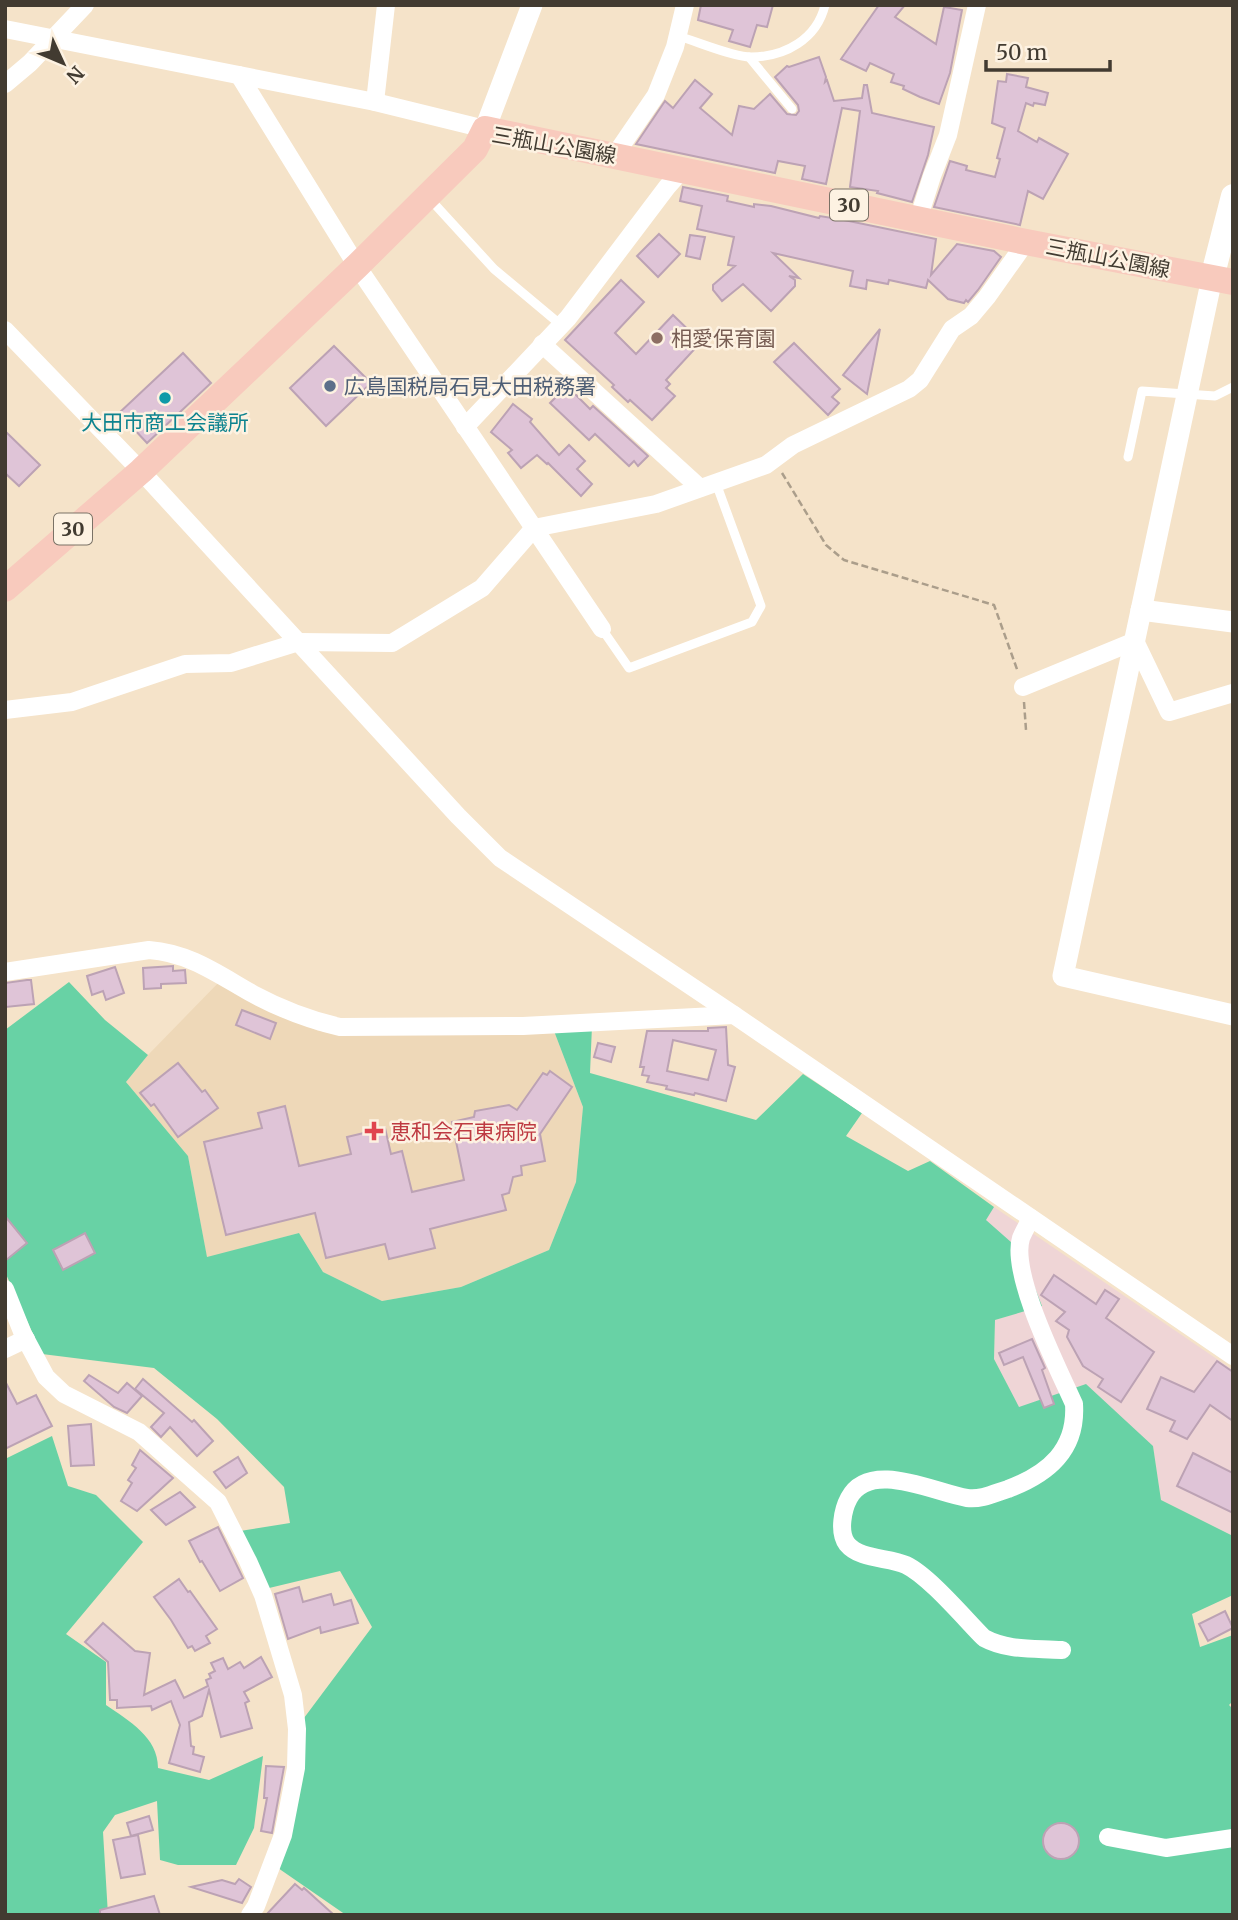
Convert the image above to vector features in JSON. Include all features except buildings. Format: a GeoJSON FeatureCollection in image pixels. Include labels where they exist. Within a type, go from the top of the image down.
{"type":"FeatureCollection","features":[{"type":"Feature","properties":{"kind":"main road","name":"三瓶山公園線"},"geometry":{"type":"LineString","coordinates":[[5,589],[141,471],[357,266],[475,149],[485,129],[918,220],[1222,280]]}},
{"type":"Feature","properties":{"kind":"main road"},"geometry":{"type":"LineString","coordinates":[[1222,280],[1233,196]]}},
{"type":"Feature","properties":{"kind":"street"},"geometry":{"type":"LineString","coordinates":[[5,83],[30,63],[85,5]]}},
{"type":"Feature","properties":{"kind":"street"},"geometry":{"type":"LineString","coordinates":[[375,102],[386,5]]}},
{"type":"Feature","properties":{"kind":"street"},"geometry":{"type":"LineString","coordinates":[[5,29],[375,102],[485,129],[532,5]]}},
{"type":"Feature","properties":{"kind":"street"},"geometry":{"type":"LineString","coordinates":[[615,155],[656,95],[678,36],[685,5]]}},
{"type":"Feature","properties":{"kind":"street"},"geometry":{"type":"LineString","coordinates":[[918,220],[948,135],[977,5]]}},
{"type":"Feature","properties":{"kind":"street"},"geometry":{"type":"LineString","coordinates":[[239,75],[357,266],[602,629]]}},
{"type":"Feature","properties":{"kind":"street"},"geometry":{"type":"LineString","coordinates":[[466,427],[561,325],[683,169]]}},
{"type":"Feature","properties":{"kind":"street"},"geometry":{"type":"LineString","coordinates":[[5,709],[72,702],[185,664],[231,663],[299,642],[392,643],[482,588],[534,528],[656,503],[766,465],[793,445],[909,389],[920,380],[952,328],[971,316],[1026,242]]}},
{"type":"Feature","properties":{"kind":"street"},"geometry":{"type":"LineString","coordinates":[[1222,280],[1141,610],[1063,976],[1233,1015]]}},
{"type":"Feature","properties":{"kind":"street"},"geometry":{"type":"LineString","coordinates":[[5,330],[141,471],[458,816],[500,858],[1233,1356]]}},
{"type":"Feature","properties":{"kind":"street"},"geometry":{"type":"LineString","coordinates":[[542,344],[708,485]]}},
{"type":"Feature","properties":{"kind":"street"},"geometry":{"type":"LineString","coordinates":[[1141,610],[1233,622]]}},
{"type":"Feature","properties":{"kind":"street"},"geometry":{"type":"LineString","coordinates":[[1023,687],[1135,641]]}},
{"type":"Feature","properties":{"kind":"street"},"geometry":{"type":"LineString","coordinates":[[1135,641],[1169,712],[1233,694]]}},
{"type":"Feature","properties":{"kind":"street"},"geometry":{"type":"LineString","coordinates":[[5,972],[149,950],[165,951],[209,967],[256,995],[311,1021],[340,1027],[523,1026],[734,1015]]}},
{"type":"Feature","properties":{"kind":"street"},"geometry":{"type":"LineString","coordinates":[[1031,1218],[1021,1240],[1023,1280],[1074,1404],[1075,1418],[1063,1451],[1048,1469],[1025,1482],[988,1496],[969,1498],[891,1479],[863,1483],[855,1488],[845,1506],[842,1529],[846,1542],[854,1549],[906,1565],[921,1575],[990,1642],[1011,1648],[1062,1650]]}},
{"type":"Feature","properties":{"kind":"street"},"geometry":{"type":"LineString","coordinates":[[5,1289],[46,1377],[64,1394],[139,1432],[218,1503],[263,1595],[293,1695],[297,1730],[296,1768],[283,1835],[256,1906],[250,1915]]}},
{"type":"Feature","properties":{"kind":"street"},"geometry":{"type":"LineString","coordinates":[[5,1349],[26,1339]]}},
{"type":"Feature","properties":{"kind":"street"},"geometry":{"type":"LineString","coordinates":[[1108,1837],[1166,1848],[1233,1838]]}},
{"type":"Feature","properties":{"kind":"lane"},"geometry":{"type":"LineString","coordinates":[[678,36],[749,57],[770,55],[804,41],[814,30],[825,5]]}},
{"type":"Feature","properties":{"kind":"lane"},"geometry":{"type":"LineString","coordinates":[[749,57],[792,109]]}},
{"type":"Feature","properties":{"kind":"lane"},"geometry":{"type":"LineString","coordinates":[[427,196],[494,269],[561,325]]}},
{"type":"Feature","properties":{"kind":"lane"},"geometry":{"type":"LineString","coordinates":[[1128,457],[1142,391],[1215,396],[1233,387]]}},
{"type":"Feature","properties":{"kind":"lane"},"geometry":{"type":"LineString","coordinates":[[602,629],[629,668],[752,622],[761,607],[708,485]]}},
{"type":"Feature","properties":{"kind":"path"},"geometry":{"type":"LineString","coordinates":[[774,460],[826,545],[844,560],[994,604],[1023,687],[1026,730]]}},
{"type":"Feature","properties":{"kind":"shaded area","name":"恵和会石東病院"},"geometry":{"type":"Polygon","coordinates":[[[221,980],[256,1001],[318,1031],[554,1031],[583,1107],[576,1182],[549,1250],[461,1287],[382,1301],[323,1272],[299,1233],[207,1258],[188,1156],[126,1082],[148,1055],[221,980]]]}},
{"type":"Feature","properties":{"kind":"shaded area"},"geometry":{"type":"Polygon","coordinates":[[[994,1207],[1233,1370],[1233,1536],[1161,1500],[1153,1446],[1019,1408],[994,1359],[995,1320],[1042,1305],[985,1220],[994,1207]]]}},
{"type":"Feature","properties":{"kind":"green space"},"geometry":{"type":"Polygon","coordinates":[[[69,982],[105,1020],[148,1055],[126,1082],[188,1156],[207,1257],[299,1233],[323,1272],[382,1301],[461,1287],[549,1250],[576,1182],[583,1107],[554,1031],[592,1026],[590,1073],[756,1120],[803,1074],[862,1113],[846,1136],[908,1171],[930,1161],[994,1207],[986,1220],[1020,1250],[1042,1306],[995,1320],[994,1359],[1019,1407],[1086,1384],[1153,1446],[1161,1500],[1233,1536],[1233,1595],[1192,1614],[1200,1647],[1233,1635],[1233,1701],[1229,1705],[1233,1709],[1233,1915],[346,1915],[278,1868],[304,1718],[372,1627],[340,1571],[265,1589],[240,1531],[290,1523],[284,1487],[217,1419],[154,1368],[42,1354],[5,1272],[5,1030],[69,982]]]}},
{"type":"Feature","properties":{"kind":"green space"},"geometry":{"type":"Polygon","coordinates":[[[52,1436],[68,1486],[96,1495],[143,1542],[66,1634],[106,1662],[106,1705],[133,1724],[148,1739],[157,1757],[158,1768],[209,1780],[263,1756],[254,1828],[236,1865],[178,1865],[160,1860],[157,1801],[115,1815],[103,1832],[108,1915],[5,1915],[5,1459],[52,1436]]]}},
{"type":"Feature","properties":{"kind":"place","name":"相愛保育園"},"geometry":{"type":"Point","coordinates":[657,338]}},
{"type":"Feature","properties":{"kind":"place","name":"広島国税局石見大田税務署"},"geometry":{"type":"Point","coordinates":[330,386]}},
{"type":"Feature","properties":{"kind":"place","name":"大田市商工会議所"},"geometry":{"type":"Point","coordinates":[165,398]}},
{"type":"Feature","properties":{"kind":"place","name":"恵和会石東病院"},"geometry":{"type":"Point","coordinates":[374,1131]}}]}
